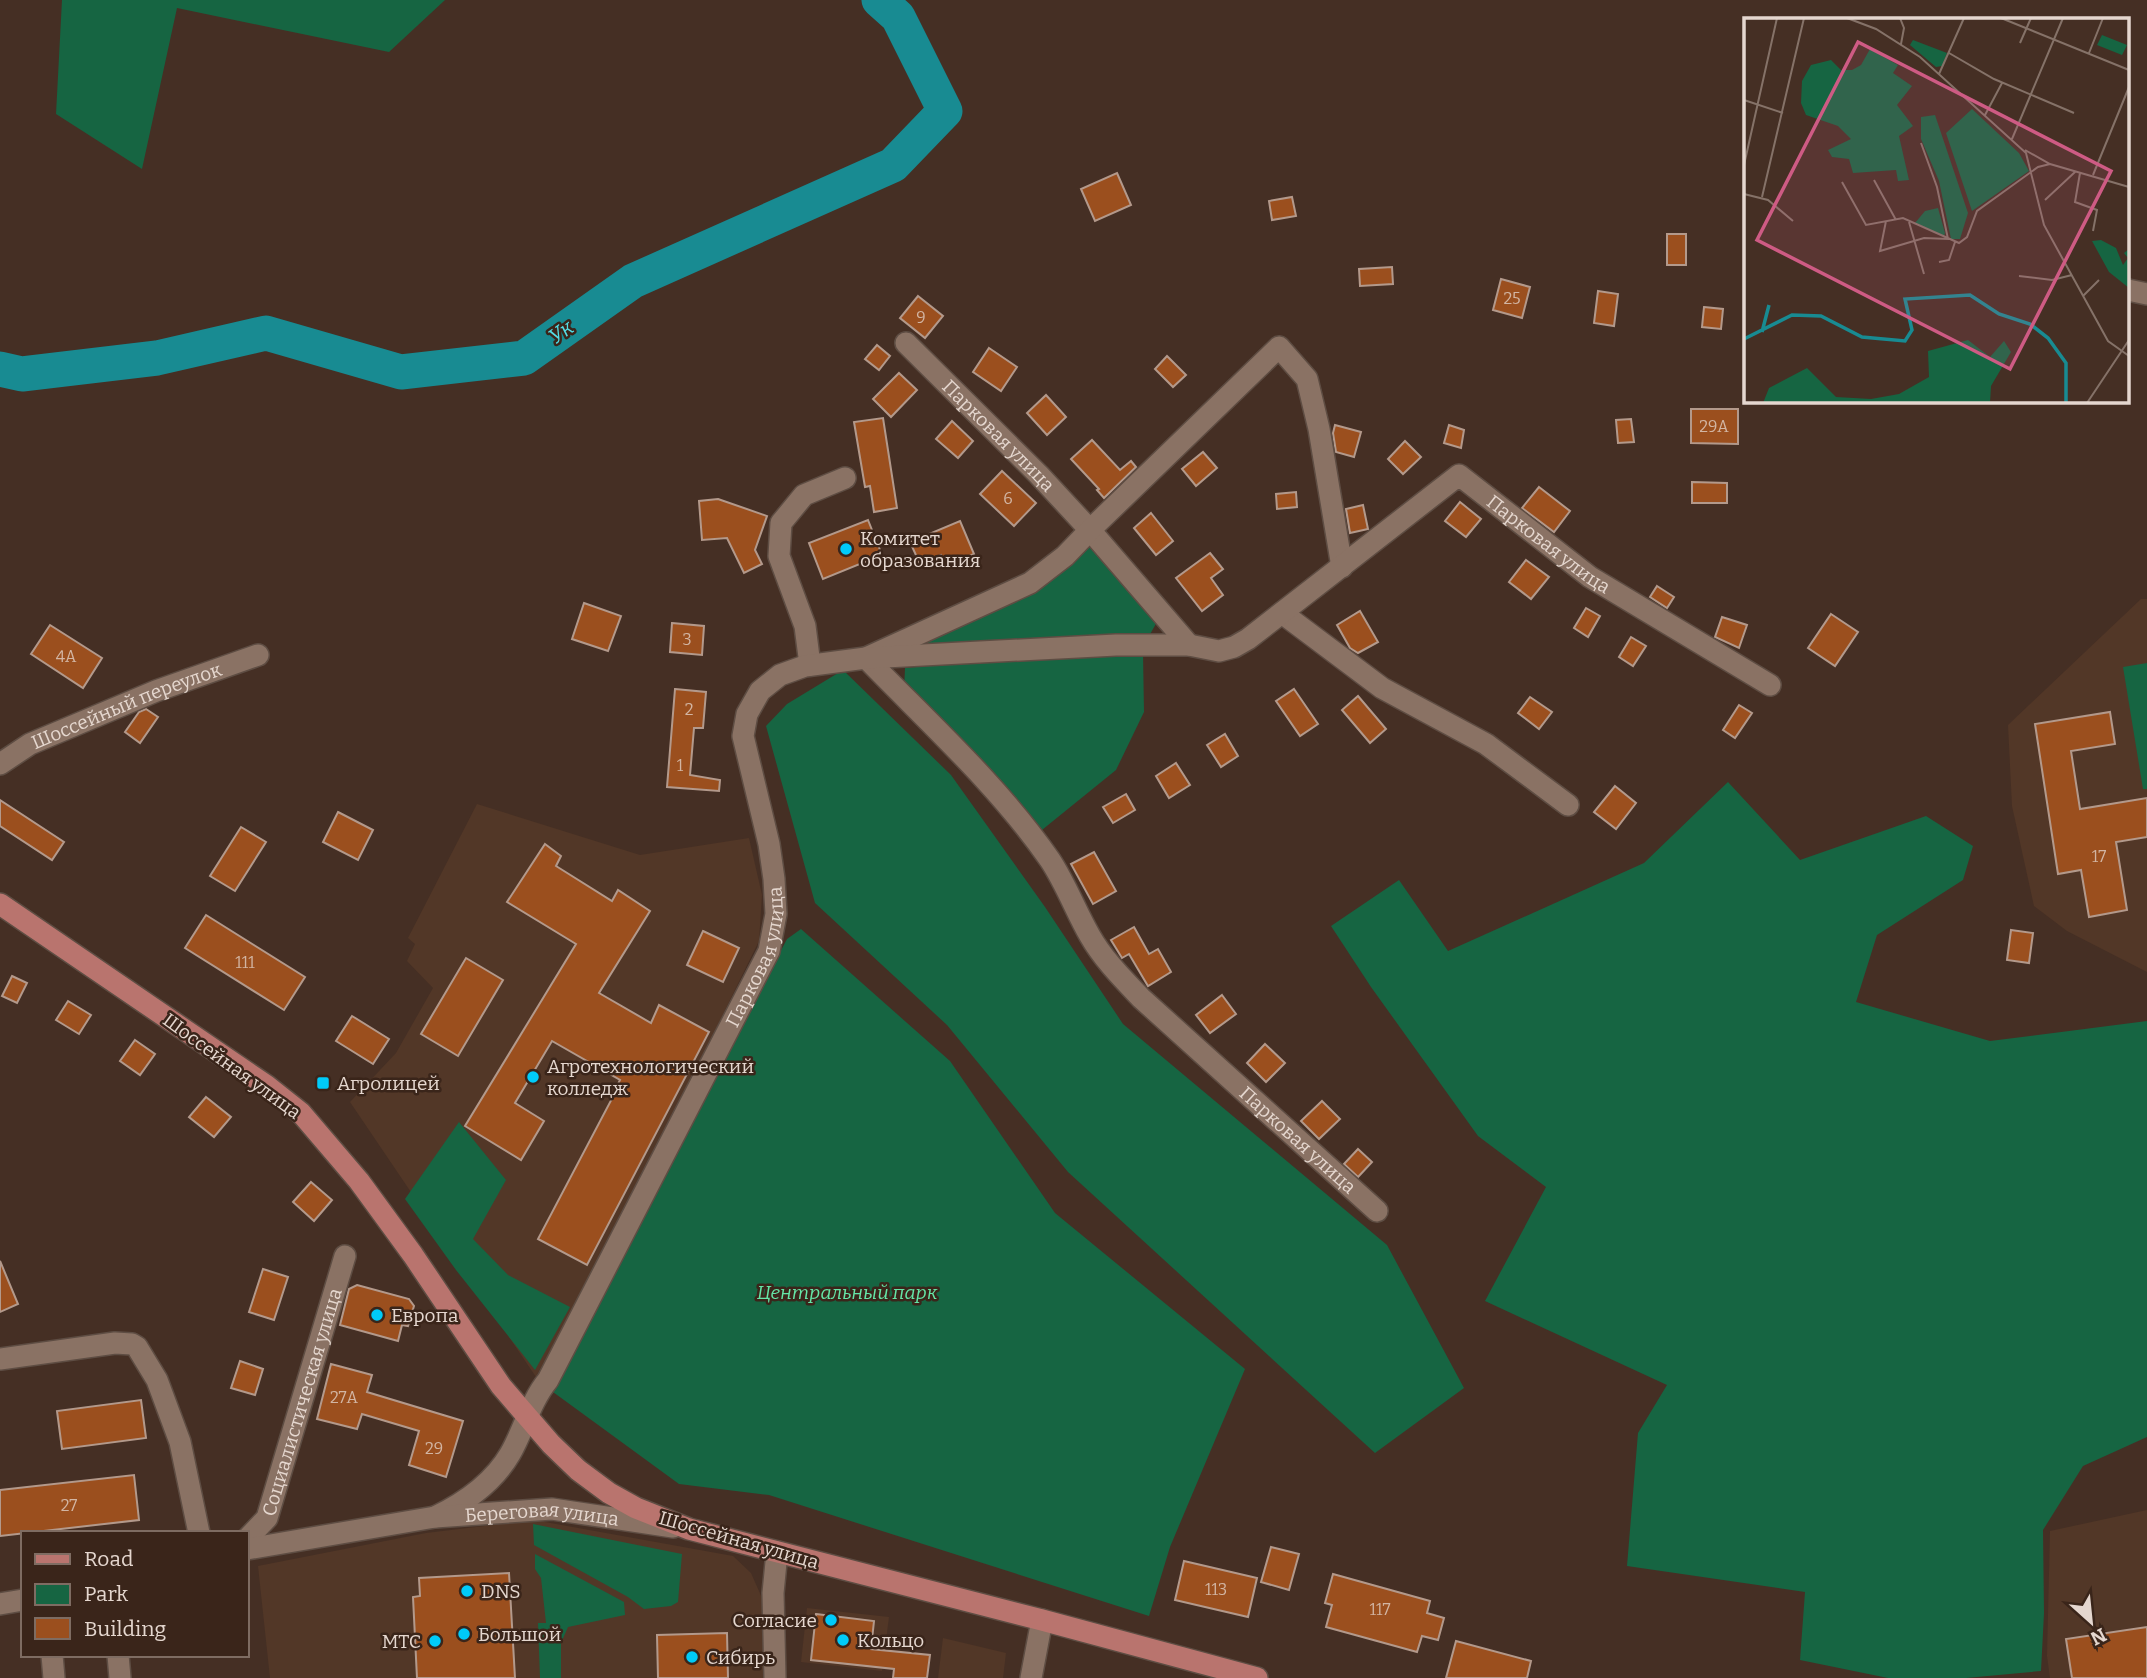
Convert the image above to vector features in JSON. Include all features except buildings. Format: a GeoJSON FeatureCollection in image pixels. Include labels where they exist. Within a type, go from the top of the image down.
{"type":"FeatureCollection","features":[{"type":"Feature","properties":{"kind":"main road","name":"Шоссейная улица"},"geometry":{"type":"LineString","coordinates":[[0,904],[267,1086],[301,1113],[359,1181],[413,1255],[500,1386],[578,1470],[609,1493],[636,1508],[689,1530],[1257,1678]]}},
{"type":"Feature","properties":{"kind":"street","name":"Парковая улица"},"geometry":{"type":"LineString","coordinates":[[906,343],[1039,475],[1189,645]]}},
{"type":"Feature","properties":{"kind":"street","name":"Парковая улица"},"geometry":{"type":"LineString","coordinates":[[866,658],[1030,583],[1065,556],[1279,347],[1307,379],[1319,429],[1342,567]]}},
{"type":"Feature","properties":{"kind":"street","name":"Парковая улица"},"geometry":{"type":"LineString","coordinates":[[526,1417],[539,1391],[548,1380],[769,951],[776,914],[774,879],[769,844],[743,736],[747,714],[760,691],[780,675],[810,665],[866,658],[1116,645],[1189,645],[1219,651],[1234,647],[1460,475],[1590,577],[1770,685]]}},
{"type":"Feature","properties":{"kind":"street"},"geometry":{"type":"LineString","coordinates":[[810,665],[805,626],[779,556],[782,523],[804,495],[845,478]]}},
{"type":"Feature","properties":{"kind":"street"},"geometry":{"type":"LineString","coordinates":[[1282,613],[1382,688],[1486,744],[1568,806]]}},
{"type":"Feature","properties":{"kind":"street","name":"Шоссейный переулок"},"geometry":{"type":"LineString","coordinates":[[0,764],[30,744],[156,691],[258,654]]}},
{"type":"Feature","properties":{"kind":"street","name":"Парковая улица"},"geometry":{"type":"LineString","coordinates":[[866,658],[960,753],[1017,817],[1051,862],[1091,939],[1124,980],[1377,1211]]}},
{"type":"Feature","properties":{"kind":"street","name":"Социалистическая улица"},"geometry":{"type":"LineString","coordinates":[[248,1538],[267,1518],[345,1256]]}},
{"type":"Feature","properties":{"kind":"street"},"geometry":{"type":"LineString","coordinates":[[0,1359],[116,1343],[132,1344],[137,1348],[157,1380],[180,1442],[199,1531]]}},
{"type":"Feature","properties":{"kind":"street","name":"Береговая улица"},"geometry":{"type":"LineString","coordinates":[[435,1517],[462,1504],[484,1485],[510,1455],[526,1417]]}},
{"type":"Feature","properties":{"kind":"street","name":"Береговая улица"},"geometry":{"type":"LineString","coordinates":[[248,1549],[435,1517],[552,1509],[689,1530]]}},
{"type":"Feature","properties":{"kind":"street"},"geometry":{"type":"LineString","coordinates":[[775,1678],[773,1593],[777,1552]]}},
{"type":"Feature","properties":{"kind":"street"},"geometry":{"type":"LineString","coordinates":[[0,1604],[21,1600]]}},
{"type":"Feature","properties":{"kind":"street"},"geometry":{"type":"LineString","coordinates":[[1031,1678],[1042,1620]]}},
{"type":"Feature","properties":{"kind":"street"},"geometry":{"type":"LineString","coordinates":[[52,1657],[54,1678]]}},
{"type":"Feature","properties":{"kind":"street"},"geometry":{"type":"LineString","coordinates":[[118,1657],[120,1678]]}},
{"type":"Feature","properties":{"kind":"shaded area"},"geometry":{"type":"Polygon","coordinates":[[[2141,599],[2147,599],[2147,972],[2067,931],[2034,906],[2012,806],[2008,725],[2141,599]]]}},
{"type":"Feature","properties":{"kind":"shaded area","name":"Агротехнологический колледж"},"geometry":{"type":"Polygon","coordinates":[[[477,804],[640,855],[749,838],[762,895],[759,941],[648,1167],[536,1377],[350,1102],[396,1053],[433,988],[407,961],[415,944],[408,938],[477,804]]]}},
{"type":"Feature","properties":{"kind":"shaded area"},"geometry":{"type":"Polygon","coordinates":[[[2147,1510],[2147,1678],[2050,1678],[2047,1656],[2050,1531],[2147,1510]]]}},
{"type":"Feature","properties":{"kind":"shaded area"},"geometry":{"type":"Polygon","coordinates":[[[534,1520],[733,1556],[751,1573],[762,1598],[766,1678],[270,1678],[258,1566],[426,1533],[534,1520]]]}},
{"type":"Feature","properties":{"kind":"shaded area"},"geometry":{"type":"Polygon","coordinates":[[[807,1608],[889,1617],[882,1671],[801,1662],[807,1608]]]}},
{"type":"Feature","properties":{"kind":"shaded area"},"geometry":{"type":"Polygon","coordinates":[[[943,1638],[1006,1653],[1003,1678],[938,1678],[943,1638]]]}},
{"type":"Feature","properties":{"kind":"green space"},"geometry":{"type":"Polygon","coordinates":[[[62,0],[445,0],[389,52],[177,8],[142,169],[56,114],[62,0]]]}},
{"type":"Feature","properties":{"kind":"green space"},"geometry":{"type":"Polygon","coordinates":[[[1090,539],[1158,620],[1148,638],[910,648],[1090,539]]]}},
{"type":"Feature","properties":{"kind":"green space"},"geometry":{"type":"Polygon","coordinates":[[[1143,653],[1144,712],[1116,770],[1037,834],[904,691],[905,668],[1043,656],[1143,653]]]}},
{"type":"Feature","properties":{"kind":"green space"},"geometry":{"type":"Polygon","coordinates":[[[2147,663],[2147,789],[2143,789],[2123,667],[2147,663]]]}},
{"type":"Feature","properties":{"kind":"green space"},"geometry":{"type":"Polygon","coordinates":[[[843,670],[951,775],[1045,907],[1123,1024],[1387,1245],[1464,1388],[1375,1453],[1068,1172],[947,1025],[815,903],[766,726],[787,704],[843,670]]]}},
{"type":"Feature","properties":{"kind":"green space"},"geometry":{"type":"Polygon","coordinates":[[[1728,782],[1800,860],[1926,816],[1973,846],[1963,880],[1877,935],[1856,1002],[1990,1041],[2147,1021],[2147,1437],[2083,1466],[2043,1530],[2044,1613],[2041,1671],[1966,1678],[1888,1678],[1800,1660],[1805,1592],[1627,1566],[1638,1433],[1667,1385],[1485,1301],[1546,1187],[1478,1136],[1371,987],[1331,926],[1399,880],[1448,951],[1644,863],[1728,782]]]}},
{"type":"Feature","properties":{"kind":"green space","name":"Центральный парк"},"geometry":{"type":"Polygon","coordinates":[[[801,929],[950,1061],[1055,1213],[1245,1369],[1170,1547],[1149,1616],[769,1495],[679,1484],[553,1392],[553,1381],[787,939],[801,929]]]}},
{"type":"Feature","properties":{"kind":"green space"},"geometry":{"type":"Polygon","coordinates":[[[459,1122],[506,1180],[473,1239],[508,1275],[570,1307],[535,1370],[456,1270],[405,1199],[459,1122]]]}},
{"type":"Feature","properties":{"kind":"green space"},"geometry":{"type":"Polygon","coordinates":[[[533,1524],[682,1554],[678,1602],[671,1606],[644,1609],[628,1597],[534,1545],[533,1524]]]}},
{"type":"Feature","properties":{"kind":"green space"},"geometry":{"type":"Polygon","coordinates":[[[535,1554],[624,1602],[625,1615],[568,1627],[561,1643],[561,1678],[540,1678],[538,1623],[546,1623],[541,1578],[535,1569],[535,1554]]]}},
{"type":"Feature","properties":{"kind":"waterway","name":"Ук"},"geometry":{"type":"LineString","coordinates":[[0,369],[22,374],[157,358],[266,333],[401,372],[524,358],[633,281],[893,165],[945,111],[898,17],[879,0]]}},
{"type":"Feature","properties":{"kind":"place","name":"Комитет образования"},"geometry":{"type":"Point","coordinates":[846,549]}},
{"type":"Feature","properties":{"kind":"place","name":"Агротехнологический колледж"},"geometry":{"type":"Point","coordinates":[533,1077]}},
{"type":"Feature","properties":{"kind":"place","name":"Агролицей"},"geometry":{"type":"Point","coordinates":[323,1083]}},
{"type":"Feature","properties":{"kind":"place","name":"Европа"},"geometry":{"type":"Point","coordinates":[377,1315]}},
{"type":"Feature","properties":{"kind":"place","name":"DNS"},"geometry":{"type":"Point","coordinates":[467,1591]}},
{"type":"Feature","properties":{"kind":"place","name":"Согласие"},"geometry":{"type":"Point","coordinates":[831,1620]}},
{"type":"Feature","properties":{"kind":"place","name":"Большой"},"geometry":{"type":"Point","coordinates":[464,1634]}},
{"type":"Feature","properties":{"kind":"place","name":"Кольцо"},"geometry":{"type":"Point","coordinates":[843,1640]}},
{"type":"Feature","properties":{"kind":"place","name":"МТС"},"geometry":{"type":"Point","coordinates":[435,1641]}},
{"type":"Feature","properties":{"kind":"place","name":"Сибирь"},"geometry":{"type":"Point","coordinates":[692,1657]}}]}
